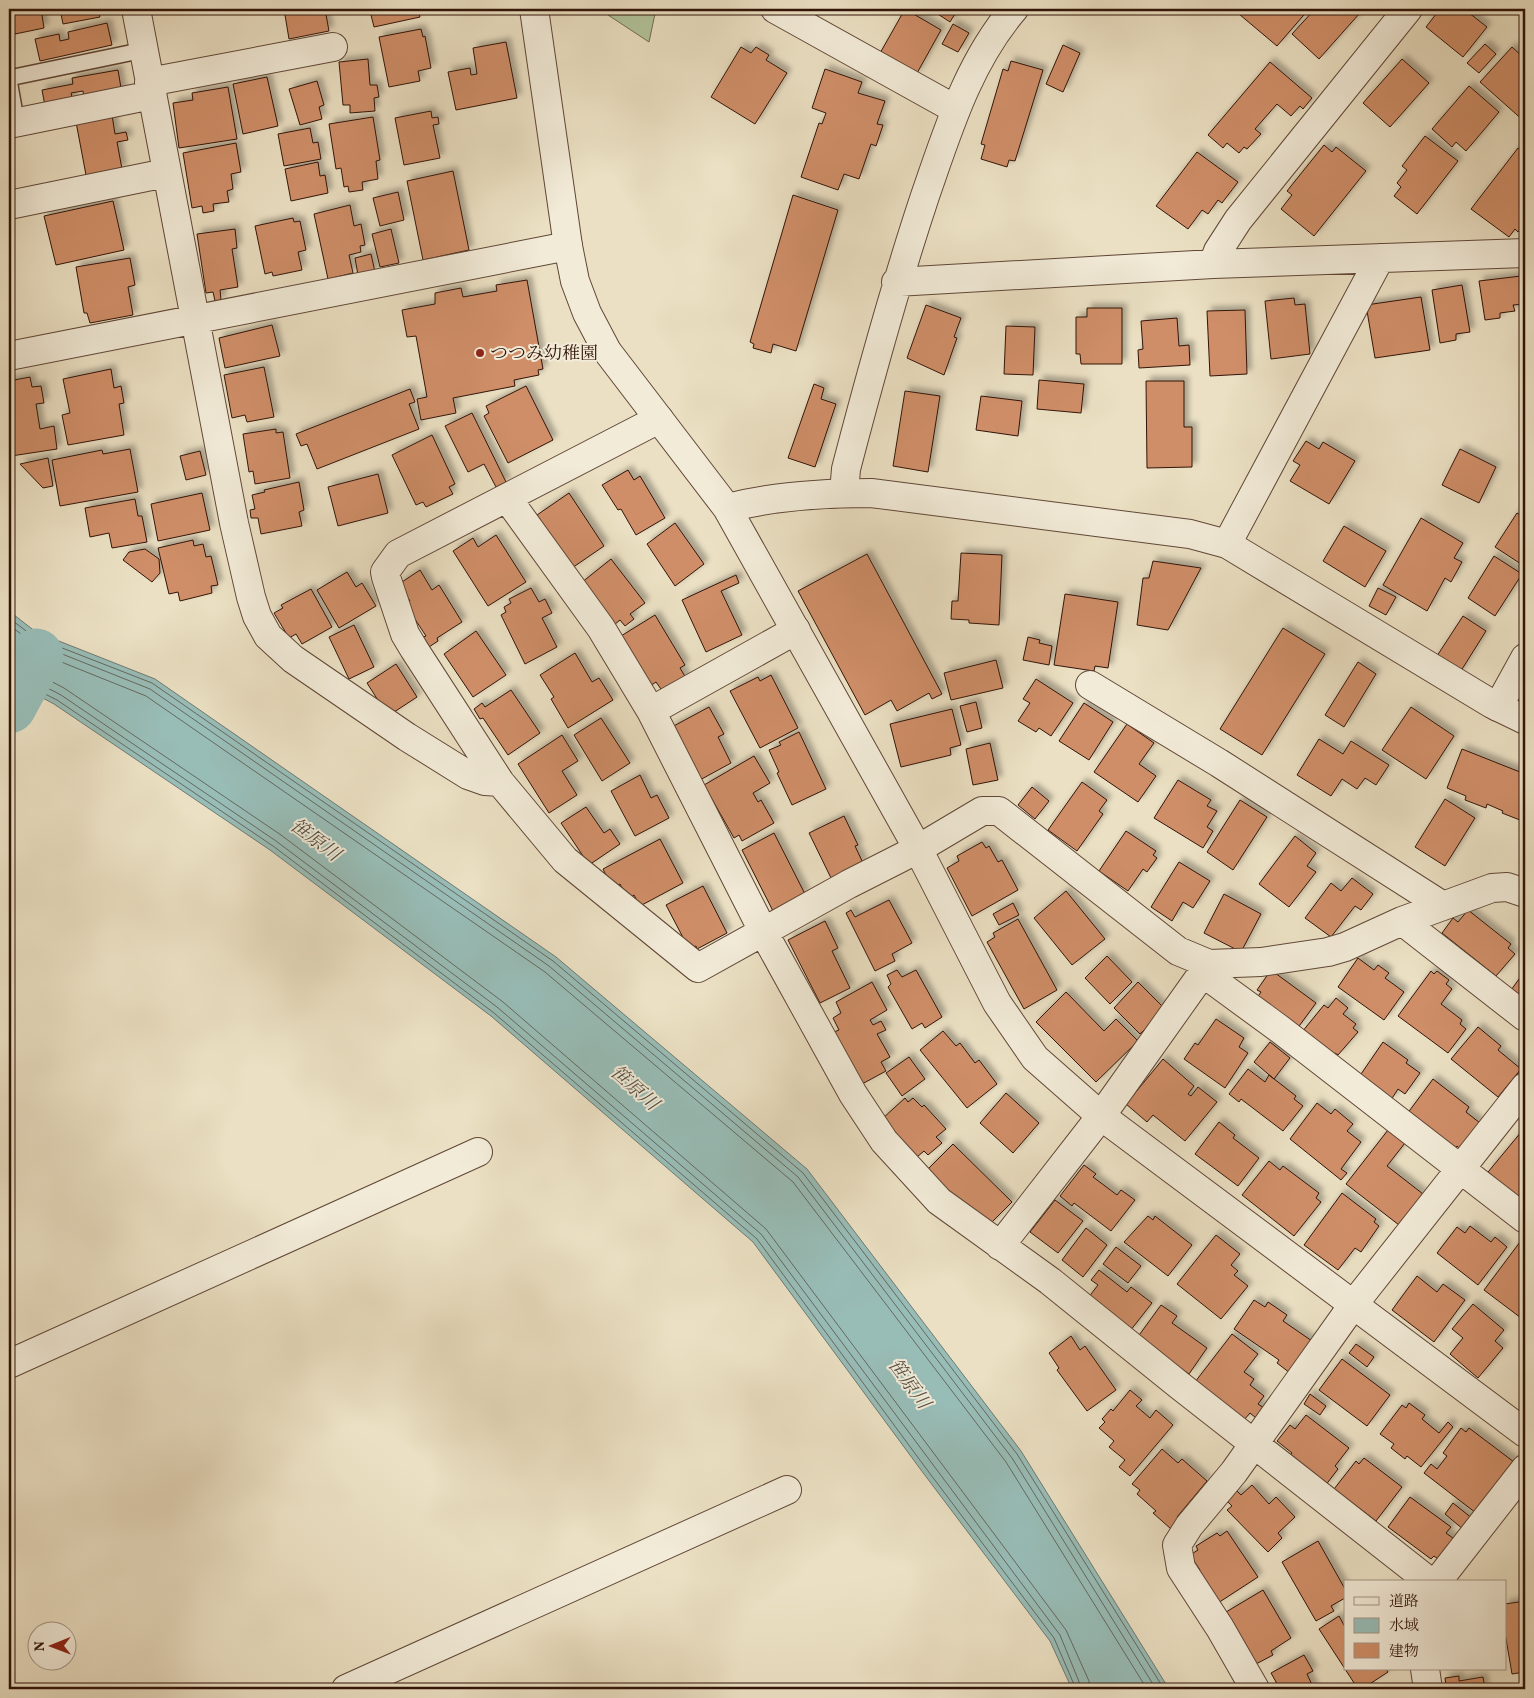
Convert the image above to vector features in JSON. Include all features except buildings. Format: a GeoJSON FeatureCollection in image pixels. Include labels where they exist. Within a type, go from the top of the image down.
{"type":"FeatureCollection","features":[{"type":"Feature","properties":{"kind":"street"},"geometry":{"type":"LineString","coordinates":[[136,9],[234,524],[257,616],[268,636],[287,655],[407,737],[468,775],[485,781],[500,782]]}},
{"type":"Feature","properties":{"kind":"street"},"geometry":{"type":"LineString","coordinates":[[534,9],[568,246],[575,281],[587,313],[607,351],[727,508],[918,849],[997,1003],[1035,1058],[1101,1116],[1525,1433]]}},
{"type":"Feature","properties":{"kind":"street"},"geometry":{"type":"LineString","coordinates":[[775,9],[955,109]]}},
{"type":"Feature","properties":{"kind":"street"},"geometry":{"type":"LineString","coordinates":[[844,493],[846,469],[896,282],[955,109],[982,56],[1014,9]]}},
{"type":"Feature","properties":{"kind":"street"},"geometry":{"type":"LineString","coordinates":[[1213,264],[1218,251],[1238,220],[1408,9]]}},
{"type":"Feature","properties":{"kind":"street"},"geometry":{"type":"LineString","coordinates":[[11,116],[150,89],[333,47]]}},
{"type":"Feature","properties":{"kind":"street"},"geometry":{"type":"LineString","coordinates":[[9,205],[166,173]]}},
{"type":"Feature","properties":{"kind":"street"},"geometry":{"type":"LineString","coordinates":[[9,356],[568,246]]}},
{"type":"Feature","properties":{"kind":"street"},"geometry":{"type":"LineString","coordinates":[[896,282],[1213,264],[1525,253]]}},
{"type":"Feature","properties":{"kind":"street"},"geometry":{"type":"LineString","coordinates":[[1227,544],[1380,258]]}},
{"type":"Feature","properties":{"kind":"street"},"geometry":{"type":"LineString","coordinates":[[659,419],[398,554],[386,572],[410,642],[500,782],[565,860],[698,968],[849,884],[918,849],[982,811],[999,811],[1178,951],[1206,968],[1281,1030],[1525,1219]]}},
{"type":"Feature","properties":{"kind":"street"},"geometry":{"type":"LineString","coordinates":[[727,508],[766,499],[870,493],[1190,534],[1227,544],[1498,707],[1525,720]]}},
{"type":"Feature","properties":{"kind":"street"},"geometry":{"type":"LineString","coordinates":[[507,498],[601,628],[651,711],[764,933],[854,1094],[884,1141],[939,1201],[1050,1281],[1427,1580]]}},
{"type":"Feature","properties":{"kind":"street"},"geometry":{"type":"LineString","coordinates":[[651,711],[796,630]]}},
{"type":"Feature","properties":{"kind":"street"},"geometry":{"type":"LineString","coordinates":[[1498,707],[1525,658]]}},
{"type":"Feature","properties":{"kind":"street"},"geometry":{"type":"LineString","coordinates":[[1090,684],[1219,763],[1443,906]]}},
{"type":"Feature","properties":{"kind":"street"},"geometry":{"type":"LineString","coordinates":[[1000,1246],[1101,1116],[1206,968],[1328,952],[1345,947],[1402,921],[1498,887],[1507,887],[1525,893]]}},
{"type":"Feature","properties":{"kind":"street"},"geometry":{"type":"LineString","coordinates":[[1402,921],[1525,1017]]}},
{"type":"Feature","properties":{"kind":"street"},"geometry":{"type":"LineString","coordinates":[[1255,1689],[1220,1628],[1181,1568],[1176,1550],[1177,1546],[1189,1526],[1234,1472],[1353,1305],[1525,1087]]}},
{"type":"Feature","properties":{"kind":"street"},"geometry":{"type":"LineString","coordinates":[[9,1364],[478,1152]]}},
{"type":"Feature","properties":{"kind":"street"},"geometry":{"type":"LineString","coordinates":[[1439,1580],[1525,1469]]}},
{"type":"Feature","properties":{"kind":"street"},"geometry":{"type":"LineString","coordinates":[[346,1689],[787,1490]]}},
{"type":"Feature","properties":{"kind":"street"},"geometry":{"type":"LineString","coordinates":[[1424,1670],[1428,1689]]}},
{"type":"Feature","properties":{"kind":"lane"},"geometry":{"type":"LineString","coordinates":[[11,116],[9,79],[144,50]]}},
{"type":"Feature","properties":{"kind":"green space"},"geometry":{"type":"Polygon","coordinates":[[[599,9],[656,9],[649,42],[599,9]]]}},
{"type":"Feature","properties":{"kind":"water","name":"笹原川"},"geometry":{"type":"Polygon","coordinates":[[[9,611],[36,632],[155,679],[556,957],[807,1169],[1021,1451],[1169,1689],[1072,1689],[1050,1641],[753,1242],[491,1016],[270,850],[54,704],[9,680],[9,611]]]}},
{"type":"Feature","properties":{"kind":"waterway"},"geometry":{"type":"LineString","coordinates":[[9,706],[36,656]]}},
{"type":"Feature","properties":{"kind":"place","name":"つつみ幼稚園"},"geometry":{"type":"Point","coordinates":[480,353]}}]}
